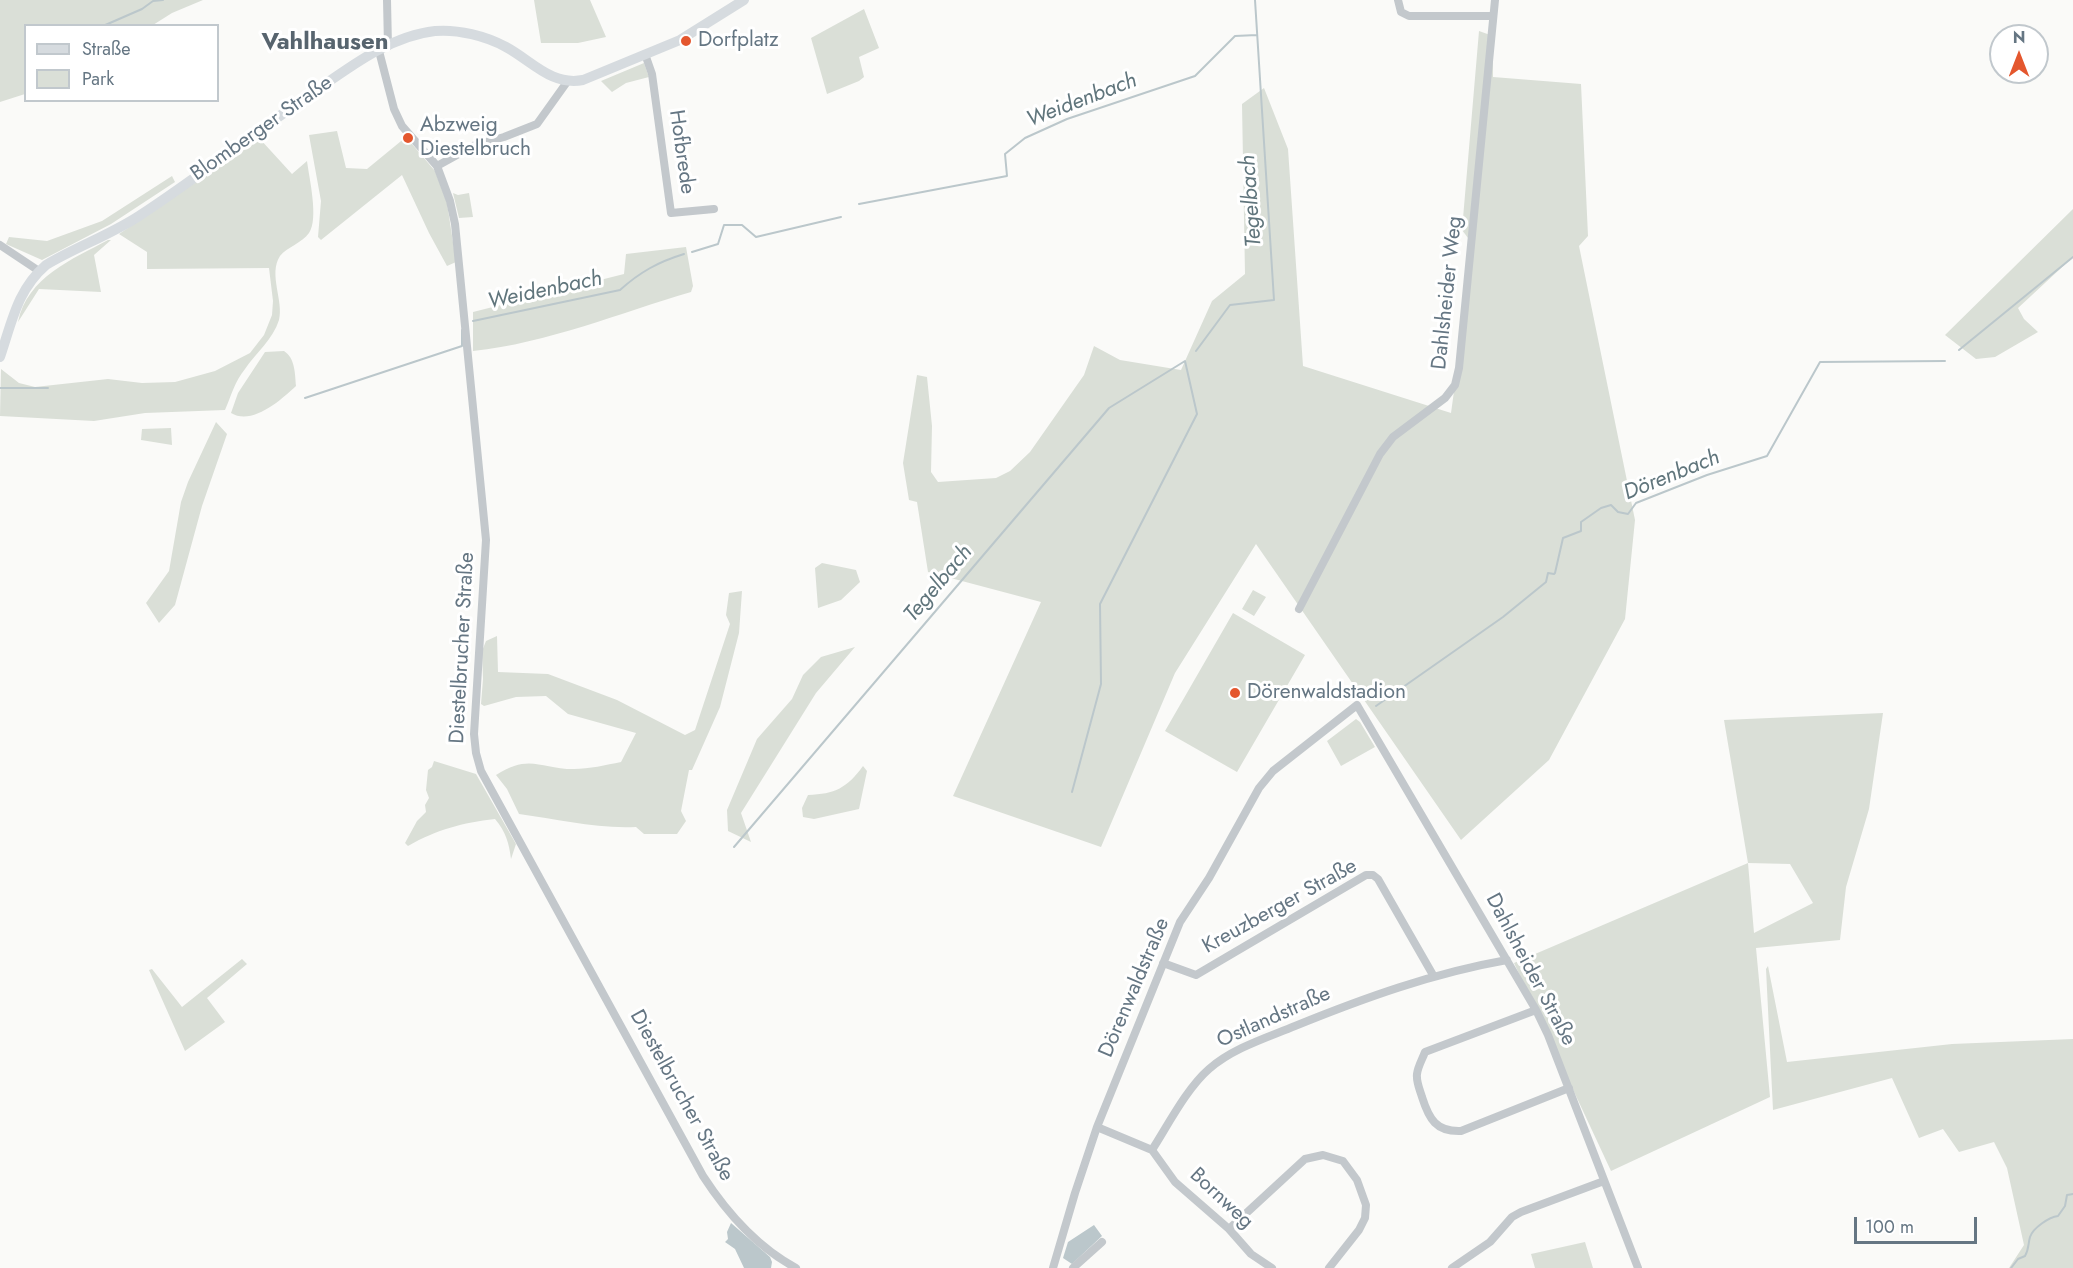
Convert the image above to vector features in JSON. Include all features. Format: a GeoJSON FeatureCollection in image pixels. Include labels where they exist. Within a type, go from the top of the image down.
{"type":"FeatureCollection","features":[{"type":"Feature","properties":{"kind":"main road"},"geometry":{"type":"LineString","coordinates":[[567,82],[583,80],[684,38],[744,0]]}},
{"type":"Feature","properties":{"kind":"main road","name":"Blomberger Straße"},"geometry":{"type":"LineString","coordinates":[[0,357],[22,293],[39,271],[69,252],[138,217],[308,96],[383,49],[409,37],[434,32],[468,34],[496,42],[552,78],[567,82]]}},
{"type":"Feature","properties":{"kind":"street","name":"Diestelbrucher Straße"},"geometry":{"type":"LineString","coordinates":[[387,0],[383,49],[389,96],[399,121],[437,166],[450,201],[455,224],[486,540],[474,734],[477,759],[487,784],[703,1176],[721,1203],[747,1231],[788,1266]]}},
{"type":"Feature","properties":{"kind":"street"},"geometry":{"type":"LineString","coordinates":[[1398,0],[1401,12],[1409,16],[1492,16]]}},
{"type":"Feature","properties":{"kind":"street","name":"Dahlsheider Weg"},"geometry":{"type":"LineString","coordinates":[[1299,609],[1380,454],[1393,436],[1445,398],[1455,385],[1459,368],[1471,255],[1495,0]]}},
{"type":"Feature","properties":{"kind":"street","name":"Hofbrede"},"geometry":{"type":"LineString","coordinates":[[645,54],[652,74],[671,213],[714,209]]}},
{"type":"Feature","properties":{"kind":"street"},"geometry":{"type":"LineString","coordinates":[[437,166],[475,145],[537,124],[567,82]]}},
{"type":"Feature","properties":{"kind":"street"},"geometry":{"type":"LineString","coordinates":[[0,245],[39,271]]}},
{"type":"Feature","properties":{"kind":"street","name":"Dahlsheider Straße"},"geometry":{"type":"LineString","coordinates":[[1357,705],[1536,1010],[1569,1088],[1638,1268]]}},
{"type":"Feature","properties":{"kind":"street","name":"Dörenwaldstraße"},"geometry":{"type":"LineString","coordinates":[[1053,1268],[1097,1127],[1180,922],[1209,878],[1259,788],[1273,771],[1357,705]]}},
{"type":"Feature","properties":{"kind":"street","name":"Kreuzberger Straße"},"geometry":{"type":"LineString","coordinates":[[1162,963],[1196,975],[1366,875],[1373,875],[1378,879],[1433,975]]}},
{"type":"Feature","properties":{"kind":"street","name":"Ostlandstraße"},"geometry":{"type":"LineString","coordinates":[[1152,1150],[1193,1087],[1219,1061],[1250,1045],[1331,1011],[1433,975],[1507,960]]}},
{"type":"Feature","properties":{"kind":"street"},"geometry":{"type":"LineString","coordinates":[[1536,1010],[1425,1052],[1419,1064],[1417,1076],[1426,1110],[1440,1128],[1461,1131],[1569,1088]]}},
{"type":"Feature","properties":{"kind":"street"},"geometry":{"type":"LineString","coordinates":[[1097,1127],[1152,1150]]}},
{"type":"Feature","properties":{"kind":"street","name":"Bornweg"},"geometry":{"type":"LineString","coordinates":[[1152,1150],[1175,1182],[1229,1229],[1251,1254],[1272,1268]]}},
{"type":"Feature","properties":{"kind":"street"},"geometry":{"type":"LineString","coordinates":[[1229,1229],[1305,1159],[1323,1155],[1343,1161],[1357,1180],[1366,1205],[1365,1218],[1359,1230],[1329,1268]]}},
{"type":"Feature","properties":{"kind":"street"},"geometry":{"type":"LineString","coordinates":[[1452,1268],[1490,1242],[1512,1217],[1604,1180]]}},
{"type":"Feature","properties":{"kind":"street"},"geometry":{"type":"LineString","coordinates":[[1073,1268],[1102,1242]]}},
{"type":"Feature","properties":{"kind":"green space"},"geometry":{"type":"Polygon","coordinates":[[[0,0],[203,0],[172,13],[155,24],[24,24],[24,94],[0,102],[0,0]]]}},
{"type":"Feature","properties":{"kind":"green space"},"geometry":{"type":"Polygon","coordinates":[[[534,0],[590,0],[606,37],[578,43],[541,43],[534,0]]]}},
{"type":"Feature","properties":{"kind":"green space"},"geometry":{"type":"Polygon","coordinates":[[[864,9],[879,48],[859,57],[864,77],[827,94],[811,38],[864,9]]]}},
{"type":"Feature","properties":{"kind":"green space"},"geometry":{"type":"Polygon","coordinates":[[[1479,31],[1493,36],[1493,77],[1581,84],[1588,236],[1579,246],[1635,520],[1625,619],[1549,760],[1461,840],[1256,544],[1175,673],[1101,847],[953,796],[1041,602],[928,572],[917,502],[909,500],[903,463],[917,375],[927,377],[932,426],[931,472],[938,482],[996,478],[1010,471],[1030,452],[1084,375],[1094,346],[1120,360],[1181,370],[1212,301],[1245,274],[1242,104],[1264,88],[1288,149],[1303,366],[1451,413],[1474,246],[1462,230],[1479,31]]]}},
{"type":"Feature","properties":{"kind":"green space"},"geometry":{"type":"Polygon","coordinates":[[[644,63],[649,77],[626,83],[612,92],[601,81],[644,63]]]}},
{"type":"Feature","properties":{"kind":"green space"},"geometry":{"type":"Polygon","coordinates":[[[337,131],[346,168],[367,169],[406,137],[435,171],[447,203],[456,262],[447,266],[402,175],[321,240],[318,237],[321,201],[309,135],[337,131]]]}},
{"type":"Feature","properties":{"kind":"green space"},"geometry":{"type":"Polygon","coordinates":[[[260,139],[292,174],[307,161],[312,198],[312,227],[302,240],[280,256],[275,271],[280,305],[279,320],[269,340],[238,378],[225,410],[145,413],[94,421],[0,416],[1,369],[19,383],[35,387],[108,379],[142,383],[175,382],[215,371],[250,353],[264,335],[272,315],[273,301],[269,268],[147,269],[147,252],[119,234],[260,139]]]}},
{"type":"Feature","properties":{"kind":"green space"},"geometry":{"type":"Polygon","coordinates":[[[172,176],[175,182],[111,224],[42,260],[6,244],[9,237],[47,241],[102,221],[172,176]]]}},
{"type":"Feature","properties":{"kind":"green space"},"geometry":{"type":"Polygon","coordinates":[[[453,193],[458,195],[469,193],[473,217],[459,218],[453,193]]]}},
{"type":"Feature","properties":{"kind":"green space"},"geometry":{"type":"Polygon","coordinates":[[[2073,209],[2073,257],[2018,308],[2024,319],[2038,332],[1995,357],[1976,359],[1945,335],[2073,209]]]}},
{"type":"Feature","properties":{"kind":"green space"},"geometry":{"type":"Polygon","coordinates":[[[111,240],[94,255],[101,292],[39,289],[18,322],[23,306],[41,281],[67,262],[111,240]]]}},
{"type":"Feature","properties":{"kind":"green space"},"geometry":{"type":"Polygon","coordinates":[[[686,247],[693,286],[691,292],[556,334],[473,351],[473,312],[624,274],[626,254],[686,247]]]}},
{"type":"Feature","properties":{"kind":"green space"},"geometry":{"type":"Polygon","coordinates":[[[284,351],[292,362],[296,386],[266,410],[257,414],[239,416],[231,413],[238,393],[265,352],[284,351]]]}},
{"type":"Feature","properties":{"kind":"green space"},"geometry":{"type":"Polygon","coordinates":[[[216,422],[227,434],[202,506],[175,605],[159,623],[146,603],[169,571],[181,502],[216,422]]]}},
{"type":"Feature","properties":{"kind":"green space"},"geometry":{"type":"Polygon","coordinates":[[[171,428],[172,445],[141,440],[142,429],[171,428]]]}},
{"type":"Feature","properties":{"kind":"green space"},"geometry":{"type":"Polygon","coordinates":[[[822,563],[856,570],[860,582],[841,600],[818,608],[815,568],[822,563]]]}},
{"type":"Feature","properties":{"kind":"green space"},"geometry":{"type":"Polygon","coordinates":[[[1253,590],[1266,597],[1254,616],[1242,609],[1253,590]]]}},
{"type":"Feature","properties":{"kind":"green space"},"geometry":{"type":"Polygon","coordinates":[[[742,591],[739,633],[720,707],[692,770],[689,770],[681,811],[686,821],[677,834],[644,834],[636,827],[592,825],[519,814],[507,789],[496,775],[508,768],[527,763],[574,769],[621,762],[636,733],[568,714],[546,696],[516,697],[484,706],[481,704],[482,651],[486,641],[497,636],[498,672],[548,674],[617,700],[685,735],[695,730],[730,624],[726,615],[729,593],[742,591]]]}},
{"type":"Feature","properties":{"kind":"green space","name":"Dörenwaldstadion"},"geometry":{"type":"Polygon","coordinates":[[[1233,613],[1305,655],[1237,772],[1165,731],[1233,613]]]}},
{"type":"Feature","properties":{"kind":"green space"},"geometry":{"type":"Polygon","coordinates":[[[855,647],[816,693],[741,813],[751,842],[728,831],[727,810],[757,739],[792,699],[803,675],[821,657],[855,647]]]}},
{"type":"Feature","properties":{"kind":"green space"},"geometry":{"type":"Polygon","coordinates":[[[1883,713],[1869,809],[1846,887],[1840,940],[1756,948],[1770,1097],[1611,1171],[1514,963],[1748,863],[1724,720],[1883,713]],[[1748,863],[1754,933],[1813,903],[1790,864],[1748,863]]]}},
{"type":"Feature","properties":{"kind":"green space"},"geometry":{"type":"Polygon","coordinates":[[[1356,719],[1375,747],[1341,766],[1327,741],[1356,719]]]}},
{"type":"Feature","properties":{"kind":"green space"},"geometry":{"type":"Polygon","coordinates":[[[434,761],[476,774],[516,844],[511,859],[502,828],[495,819],[450,828],[408,846],[405,843],[417,821],[426,812],[425,805],[429,798],[426,790],[428,770],[434,761]]]}},
{"type":"Feature","properties":{"kind":"green space"},"geometry":{"type":"Polygon","coordinates":[[[863,766],[867,771],[859,809],[814,819],[803,817],[802,808],[808,795],[826,793],[846,785],[863,766]]]}},
{"type":"Feature","properties":{"kind":"green space"},"geometry":{"type":"Polygon","coordinates":[[[242,959],[247,964],[207,998],[225,1022],[185,1051],[149,970],[152,969],[182,1007],[242,959]]]}},
{"type":"Feature","properties":{"kind":"green space"},"geometry":{"type":"Polygon","coordinates":[[[1768,966],[1787,1062],[1952,1044],[2073,1039],[2073,1268],[2009,1268],[2024,1245],[2007,1168],[1994,1142],[1959,1152],[1943,1129],[1919,1138],[1892,1078],[1773,1110],[1766,969],[1768,966]]]}},
{"type":"Feature","properties":{"kind":"green space"},"geometry":{"type":"Polygon","coordinates":[[[1585,1242],[1593,1268],[1535,1268],[1531,1254],[1585,1242]]]}},
{"type":"Feature","properties":{"kind":"shaded area"},"geometry":{"type":"Polygon","coordinates":[[[731,1223],[770,1257],[771,1268],[744,1268],[735,1249],[725,1242],[728,1239],[727,1232],[731,1223]]]}},
{"type":"Feature","properties":{"kind":"shaded area"},"geometry":{"type":"Polygon","coordinates":[[[1094,1225],[1102,1236],[1072,1264],[1063,1258],[1068,1242],[1094,1225]]]}},
{"type":"Feature","properties":{"kind":"waterway"},"geometry":{"type":"LineString","coordinates":[[108,24],[142,9],[153,1],[163,0]]}},
{"type":"Feature","properties":{"kind":"waterway","name":"Tegelbach"},"geometry":{"type":"LineString","coordinates":[[1196,351],[1230,305],[1274,300],[1255,0]]}},
{"type":"Feature","properties":{"kind":"waterway","name":"Weidenbach"},"geometry":{"type":"LineString","coordinates":[[859,204],[1007,176],[1005,154],[1025,138],[1067,119],[1195,76],[1235,36],[1257,35]]}},
{"type":"Feature","properties":{"kind":"waterway","name":"Weidenbach"},"geometry":{"type":"LineString","coordinates":[[692,252],[718,244],[724,225],[742,225],[756,237],[841,217]]}},
{"type":"Feature","properties":{"kind":"waterway","name":"Weidenbach"},"geometry":{"type":"LineString","coordinates":[[473,321],[620,290],[650,268],[684,254]]}},
{"type":"Feature","properties":{"kind":"waterway","name":"Dörenbach"},"geometry":{"type":"LineString","coordinates":[[1959,350],[2073,257]]}},
{"type":"Feature","properties":{"kind":"waterway","name":"Weidenbach"},"geometry":{"type":"LineString","coordinates":[[305,398],[462,346],[462,330]]}},
{"type":"Feature","properties":{"kind":"waterway","name":"Tegelbach"},"geometry":{"type":"LineString","coordinates":[[734,847],[1109,408],[1185,361],[1197,414],[1100,604],[1101,684],[1072,792]]}},
{"type":"Feature","properties":{"kind":"waterway","name":"Dörenbach"},"geometry":{"type":"LineString","coordinates":[[1376,706],[1503,617],[1546,582],[1548,573],[1555,573],[1563,538],[1581,531],[1581,522],[1601,508],[1611,505],[1618,512],[1628,514],[1636,503],[1707,475],[1767,456],[1820,362],[1945,361]]}},
{"type":"Feature","properties":{"kind":"waterway"},"geometry":{"type":"LineString","coordinates":[[0,388],[48,388]]}},
{"type":"Feature","properties":{"kind":"waterway"},"geometry":{"type":"LineString","coordinates":[[2011,1268],[2018,1259],[2025,1256],[2034,1230],[2058,1216],[2065,1206],[2067,1195],[2073,1194]]}},
{"type":"Feature","properties":{"kind":"place","name":"Dorfplatz"},"geometry":{"type":"Point","coordinates":[686,41]}},
{"type":"Feature","properties":{"kind":"place","name":"Abzweig Diestelbruch"},"geometry":{"type":"Point","coordinates":[408,138]}},
{"type":"Feature","properties":{"kind":"place","name":"Dörenwaldstadion"},"geometry":{"type":"Point","coordinates":[1235,693]}},
{"type":"Feature","properties":{"kind":"district","name":"Vahlhausen"},"geometry":{"type":"Point","coordinates":[325,43]}}]}
